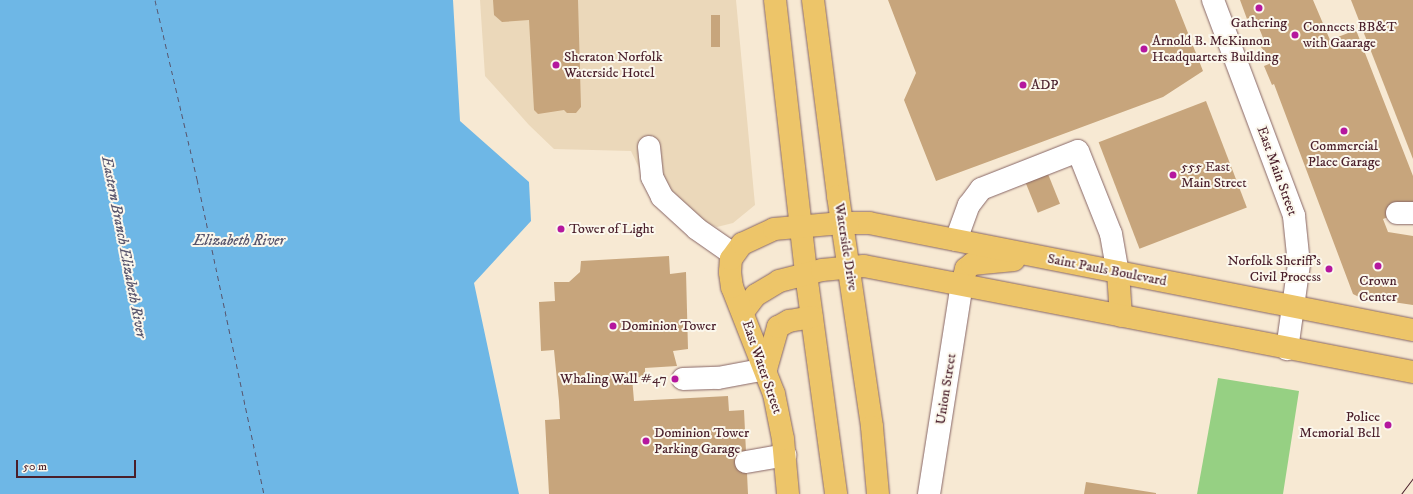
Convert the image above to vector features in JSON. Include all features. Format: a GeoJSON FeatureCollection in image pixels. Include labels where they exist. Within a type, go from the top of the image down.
{"type":"FeatureCollection","features":[{"type":"Feature","properties":{"kind":"main road"},"geometry":{"type":"LineString","coordinates":[[775,0],[800,226],[836,494]]}},
{"type":"Feature","properties":{"kind":"main road","name":"Waterside Drive"},"geometry":{"type":"LineString","coordinates":[[817,3],[842,223],[872,427],[878,494]]}},
{"type":"Feature","properties":{"kind":"main road","name":"Saint Pauls Boulevard"},"geometry":{"type":"LineString","coordinates":[[800,226],[842,223],[869,224],[1413,330]]}},
{"type":"Feature","properties":{"kind":"main road"},"geometry":{"type":"LineString","coordinates":[[733,254],[742,244],[756,235],[774,229],[800,226]]}},
{"type":"Feature","properties":{"kind":"main road","name":"East Water Street"},"geometry":{"type":"LineString","coordinates":[[733,254],[730,280],[766,369],[777,409],[785,455],[788,494]]}},
{"type":"Feature","properties":{"kind":"main road"},"geometry":{"type":"LineString","coordinates":[[962,284],[966,269],[972,264],[1049,258]]}},
{"type":"Feature","properties":{"kind":"main road"},"geometry":{"type":"LineString","coordinates":[[806,274],[849,266],[874,267],[1287,349],[1413,372]]}},
{"type":"Feature","properties":{"kind":"main road"},"geometry":{"type":"LineString","coordinates":[[1118,272],[1121,316]]}},
{"type":"Feature","properties":{"kind":"main road","name":"East Water Street"},"geometry":{"type":"LineString","coordinates":[[743,312],[763,289],[779,281],[806,274]]}},
{"type":"Feature","properties":{"kind":"main road"},"geometry":{"type":"LineString","coordinates":[[752,335],[776,330],[784,323],[812,317]]}},
{"type":"Feature","properties":{"kind":"main road"},"geometry":{"type":"LineString","coordinates":[[766,369],[776,330]]}},
{"type":"Feature","properties":{"kind":"street","name":"East Main Street"},"geometry":{"type":"LineString","coordinates":[[1212,0],[1294,216],[1299,258],[1294,308],[1287,349]]}},
{"type":"Feature","properties":{"kind":"street"},"geometry":{"type":"LineString","coordinates":[[649,147],[652,177],[662,197],[697,230],[733,254]]}},
{"type":"Feature","properties":{"kind":"street"},"geometry":{"type":"LineString","coordinates":[[956,240],[969,205],[981,188],[1078,151],[1111,234],[1118,272]]}},
{"type":"Feature","properties":{"kind":"street","name":"Union Street"},"geometry":{"type":"LineString","coordinates":[[930,494],[962,284]]}},
{"type":"Feature","properties":{"kind":"street"},"geometry":{"type":"LineString","coordinates":[[684,379],[718,378],[766,369]]}},
{"type":"Feature","properties":{"kind":"street"},"geometry":{"type":"LineString","coordinates":[[746,462],[785,455]]}},
{"type":"Feature","properties":{"kind":"shaded area"},"geometry":{"type":"Polygon","coordinates":[[[480,0],[736,0],[755,205],[733,223],[717,227],[687,215],[647,185],[631,151],[554,149],[529,125],[485,76],[480,0]]]}},
{"type":"Feature","properties":{"kind":"green space"},"geometry":{"type":"Polygon","coordinates":[[[1218,378],[1299,391],[1283,494],[1197,494],[1218,378]]]}},
{"type":"Feature","properties":{"kind":"water","name":"Elizabeth River"},"geometry":{"type":"Polygon","coordinates":[[[0,0],[453,0],[460,121],[529,182],[531,221],[474,283],[519,494],[0,494],[0,0]]]}},
{"type":"Feature","properties":{"kind":"building","name":"Sheraton Norfolk Waterside Hotel"},"geometry":{"type":"Polygon","coordinates":[[[493,0],[578,0],[581,107],[576,113],[567,113],[564,110],[538,114],[534,110],[529,20],[502,22],[494,15],[493,0]]]}},
{"type":"Feature","properties":{"kind":"building","name":"ADP"},"geometry":{"type":"Polygon","coordinates":[[[888,0],[1175,0],[1203,71],[1163,97],[936,181],[904,100],[916,73],[888,0]]]}},
{"type":"Feature","properties":{"kind":"building","name":"Commercial Place Garage"},"geometry":{"type":"Polygon","coordinates":[[[1240,0],[1313,0],[1330,40],[1356,30],[1413,176],[1413,207],[1383,219],[1388,232],[1413,236],[1413,305],[1359,297],[1353,294],[1274,84],[1272,85],[1264,66],[1274,62],[1260,46],[1264,40],[1254,16],[1247,19],[1240,0]]]}},
{"type":"Feature","properties":{"kind":"building"},"geometry":{"type":"Polygon","coordinates":[[[1351,0],[1413,0],[1413,159],[1351,0]]]}},
{"type":"Feature","properties":{"kind":"building"},"geometry":{"type":"Polygon","coordinates":[[[711,15],[720,15],[720,47],[711,47],[711,15]]]}},
{"type":"Feature","properties":{"kind":"building","name":"555 East Main Street"},"geometry":{"type":"Polygon","coordinates":[[[1206,101],[1247,207],[1139,249],[1099,142],[1206,101]]]}},
{"type":"Feature","properties":{"kind":"building"},"geometry":{"type":"Polygon","coordinates":[[[1048,174],[1060,204],[1038,213],[1026,183],[1048,174]]]}},
{"type":"Feature","properties":{"kind":"building"},"geometry":{"type":"Polygon","coordinates":[[[669,256],[670,274],[686,272],[688,349],[673,351],[677,366],[645,368],[645,377],[632,377],[634,401],[728,396],[729,411],[744,410],[748,494],[549,494],[545,420],[560,419],[554,350],[541,351],[539,302],[555,301],[554,282],[569,282],[580,272],[581,261],[669,256]]]}},
{"type":"Feature","properties":{"kind":"building"},"geometry":{"type":"Polygon","coordinates":[[[1086,482],[1156,493],[1156,494],[1084,494],[1086,482]]]}},
{"type":"Feature","properties":{"kind":"ferry route"},"geometry":{"type":"LineString","coordinates":[[155,0],[197,179],[264,494]]}},
{"type":"Feature","properties":{"kind":"tram line"},"geometry":{"type":"LineString","coordinates":[[1401,494],[1413,478]]}},
{"type":"Feature","properties":{"kind":"place","name":"Gathering"},"geometry":{"type":"Point","coordinates":[1259,8]}},
{"type":"Feature","properties":{"kind":"place","name":"Connects BB&T with Gaarage"},"geometry":{"type":"Point","coordinates":[1295,35]}},
{"type":"Feature","properties":{"kind":"place","name":"Arnold B. McKinnon Headquarters Building"},"geometry":{"type":"Point","coordinates":[1144,49]}},
{"type":"Feature","properties":{"kind":"place","name":"Sheraton Norfolk Waterside Hotel"},"geometry":{"type":"Point","coordinates":[556,65]}},
{"type":"Feature","properties":{"kind":"place","name":"ADP"},"geometry":{"type":"Point","coordinates":[1023,85]}},
{"type":"Feature","properties":{"kind":"place","name":"Commercial Place Garage"},"geometry":{"type":"Point","coordinates":[1344,131]}},
{"type":"Feature","properties":{"kind":"place","name":"555 East Main Street"},"geometry":{"type":"Point","coordinates":[1173,175]}},
{"type":"Feature","properties":{"kind":"place","name":"Tower of Light"},"geometry":{"type":"Point","coordinates":[561,229]}},
{"type":"Feature","properties":{"kind":"place","name":"Crown Center"},"geometry":{"type":"Point","coordinates":[1378,266]}},
{"type":"Feature","properties":{"kind":"place","name":"Norfolk Sheriff's Civil Process"},"geometry":{"type":"Point","coordinates":[1329,269]}},
{"type":"Feature","properties":{"kind":"place","name":"Dominion Tower"},"geometry":{"type":"Point","coordinates":[613,326]}},
{"type":"Feature","properties":{"kind":"place","name":"Whaling Wall #47"},"geometry":{"type":"Point","coordinates":[675,379]}},
{"type":"Feature","properties":{"kind":"place","name":"Police Memorial Bell"},"geometry":{"type":"Point","coordinates":[1388,425]}},
{"type":"Feature","properties":{"kind":"place","name":"Dominion Tower Parking Garage"},"geometry":{"type":"Point","coordinates":[646,441]}},
{"type":"Feature","properties":{"kind":"water label","name":"Eastern Branch Elizabeth River"},"geometry":{"type":"Point","coordinates":[124,247]}}]}
